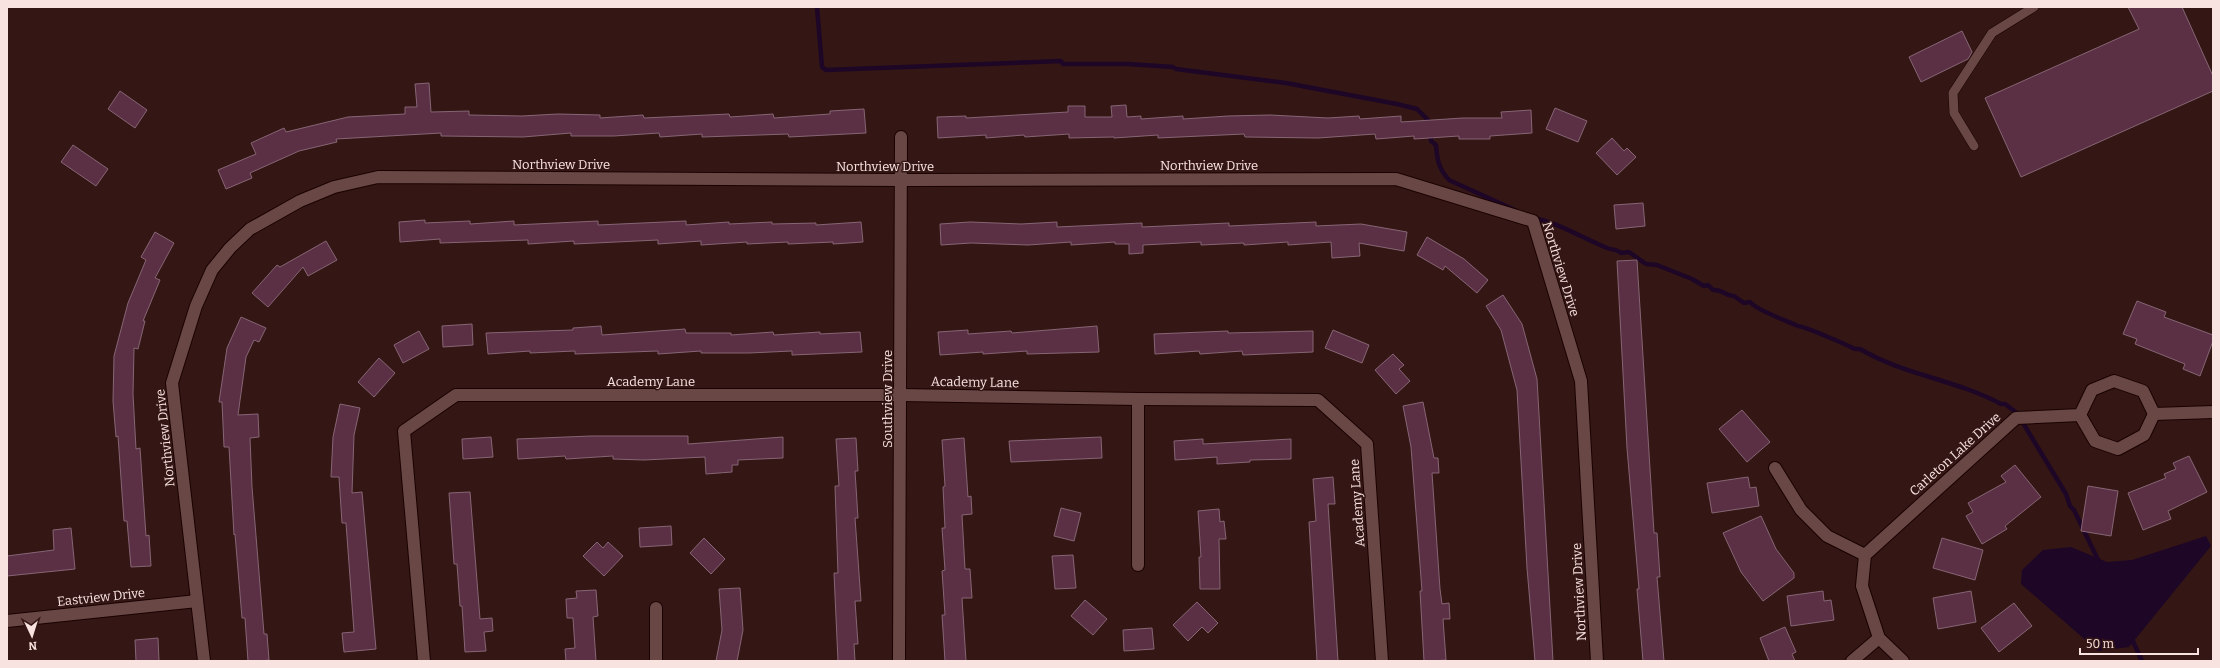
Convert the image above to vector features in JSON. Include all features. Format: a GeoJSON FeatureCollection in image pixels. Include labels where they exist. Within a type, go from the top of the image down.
{"type":"FeatureCollection","features":[{"type":"Feature","properties":{"kind":"street","name":"Southview Drive"},"geometry":{"type":"LineString","coordinates":[[899,661],[901,137]]}},
{"type":"Feature","properties":{"kind":"street","name":"Northview Drive"},"geometry":{"type":"LineString","coordinates":[[204,661],[172,383],[196,306],[212,270],[230,248],[250,229],[300,201],[334,187],[378,177],[902,180],[1396,179],[1533,221],[1581,381],[1597,661]]}},
{"type":"Feature","properties":{"kind":"street"},"geometry":{"type":"LineString","coordinates":[[2114,381],[2143,391],[2154,414],[2144,436],[2118,449],[2095,441],[2080,416],[2092,390],[2114,381]]}},
{"type":"Feature","properties":{"kind":"street","name":"Academy Lane"},"geometry":{"type":"LineString","coordinates":[[424,661],[404,431],[456,395],[901,395],[1318,400],[1367,444],[1382,661]]}},
{"type":"Feature","properties":{"kind":"street"},"geometry":{"type":"LineString","coordinates":[[1138,399],[1138,565]]}},
{"type":"Feature","properties":{"kind":"street"},"geometry":{"type":"LineString","coordinates":[[2154,414],[2213,412]]}},
{"type":"Feature","properties":{"kind":"street","name":"Carleton Lake Drive"},"geometry":{"type":"LineString","coordinates":[[1865,554],[2016,418],[2080,416]]}},
{"type":"Feature","properties":{"kind":"street"},"geometry":{"type":"LineString","coordinates":[[1775,468],[1801,510],[1826,536],[1865,554],[1862,586],[1879,638],[1903,661]]}},
{"type":"Feature","properties":{"kind":"street","name":"Eastview Drive"},"geometry":{"type":"LineString","coordinates":[[7,621],[197,601]]}},
{"type":"Feature","properties":{"kind":"street"},"geometry":{"type":"LineString","coordinates":[[656,608],[656,661]]}},
{"type":"Feature","properties":{"kind":"street"},"geometry":{"type":"LineString","coordinates":[[1852,661],[1879,638]]}},
{"type":"Feature","properties":{"kind":"lane"},"geometry":{"type":"LineString","coordinates":[[1974,146],[1954,113],[1953,93],[1992,33],[2034,7]]}},
{"type":"Feature","properties":{"kind":"shaded area"},"geometry":{"type":"Polygon","coordinates":[[[2206,536],[2211,546],[2129,647],[2098,651],[2021,584],[2022,570],[2043,550],[2071,547],[2107,562],[2132,560],[2206,536]]]}},
{"type":"Feature","properties":{"kind":"building"},"geometry":{"type":"Polygon","coordinates":[[[2128,7],[2182,7],[2213,76],[2213,91],[2021,177],[1985,98],[2139,29],[2128,7]]]}},
{"type":"Feature","properties":{"kind":"building"},"geometry":{"type":"Polygon","coordinates":[[[1962,31],[1972,52],[1968,59],[1921,82],[1909,57],[1962,31]]]}},
{"type":"Feature","properties":{"kind":"building"},"geometry":{"type":"Polygon","coordinates":[[[429,83],[431,112],[469,111],[469,115],[522,116],[558,114],[600,115],[600,118],[643,115],[644,118],[729,114],[730,117],[773,114],[774,118],[830,114],[830,111],[864,109],[866,133],[789,137],[788,134],[702,137],[702,134],[660,137],[659,133],[614,136],[571,136],[571,133],[523,137],[441,136],[441,133],[336,139],[337,142],[299,151],[250,173],[252,178],[226,189],[218,170],[256,154],[251,143],[284,128],[286,132],[348,117],[405,114],[405,107],[417,107],[415,84],[429,83]]]}},
{"type":"Feature","properties":{"kind":"building"},"geometry":{"type":"Polygon","coordinates":[[[120,91],[147,110],[135,128],[108,109],[120,91]]]}},
{"type":"Feature","properties":{"kind":"building"},"geometry":{"type":"Polygon","coordinates":[[[1126,105],[1127,117],[1141,116],[1141,119],[1183,116],[1183,119],[1270,115],[1328,118],[1359,116],[1360,119],[1401,116],[1401,122],[1463,118],[1502,118],[1501,112],[1531,110],[1532,133],[1490,136],[1490,139],[1459,139],[1459,136],[1414,139],[1414,136],[1376,139],[1375,134],[1318,138],[1245,137],[1244,134],[1158,138],[1158,135],[1114,138],[1069,138],[1069,134],[1025,137],[1024,135],[986,138],[986,135],[938,138],[937,117],[966,116],[966,118],[1068,112],[1068,106],[1085,106],[1085,117],[1112,117],[1111,106],[1126,105]]]}},
{"type":"Feature","properties":{"kind":"building"},"geometry":{"type":"Polygon","coordinates":[[[1555,108],[1587,121],[1578,142],[1546,129],[1555,108]]]}},
{"type":"Feature","properties":{"kind":"building"},"geometry":{"type":"Polygon","coordinates":[[[1612,138],[1624,151],[1627,148],[1636,157],[1617,175],[1596,153],[1612,138]]]}},
{"type":"Feature","properties":{"kind":"building"},"geometry":{"type":"Polygon","coordinates":[[[73,145],[108,169],[96,186],[61,162],[73,145]]]}},
{"type":"Feature","properties":{"kind":"building"},"geometry":{"type":"Polygon","coordinates":[[[1643,203],[1645,226],[1616,229],[1614,205],[1643,203]]]}},
{"type":"Feature","properties":{"kind":"building"},"geometry":{"type":"Polygon","coordinates":[[[425,220],[425,223],[470,221],[470,224],[514,221],[514,225],[598,221],[598,225],[686,221],[686,225],[729,222],[729,224],[772,222],[772,224],[816,223],[816,225],[861,222],[863,242],[833,244],[833,242],[788,244],[788,242],[747,244],[747,242],[701,245],[701,241],[658,244],[658,240],[574,244],[574,241],[528,244],[528,240],[440,243],[440,239],[400,242],[399,222],[425,220]]]}},
{"type":"Feature","properties":{"kind":"building"},"geometry":{"type":"Polygon","coordinates":[[[970,222],[1021,224],[1057,222],[1057,227],[1142,223],[1142,227],[1229,223],[1229,226],[1316,222],[1316,226],[1361,224],[1407,232],[1404,251],[1359,243],[1360,256],[1332,258],[1331,242],[1288,245],[1288,242],[1244,245],[1244,243],[1201,245],[1201,242],[1143,245],[1143,253],[1129,254],[1129,244],[1115,244],[1115,242],[1071,245],[1071,242],[1028,245],[971,243],[941,245],[940,224],[970,222]]]}},
{"type":"Feature","properties":{"kind":"building"},"geometry":{"type":"Polygon","coordinates":[[[155,232],[174,243],[155,278],[160,280],[143,321],[145,321],[138,349],[134,348],[133,394],[136,449],[140,448],[146,536],[149,535],[151,566],[131,567],[127,521],[124,521],[118,436],[116,437],[113,401],[114,356],[128,303],[146,260],[141,257],[155,232]]]}},
{"type":"Feature","properties":{"kind":"building"},"geometry":{"type":"Polygon","coordinates":[[[1427,237],[1464,259],[1488,280],[1477,293],[1445,266],[1443,270],[1417,255],[1427,237]]]}},
{"type":"Feature","properties":{"kind":"building"},"geometry":{"type":"Polygon","coordinates":[[[326,241],[337,260],[308,276],[303,267],[268,307],[252,293],[277,265],[280,267],[326,241]]]}},
{"type":"Feature","properties":{"kind":"building"},"geometry":{"type":"Polygon","coordinates":[[[1637,260],[1654,533],[1657,533],[1660,577],[1657,577],[1664,661],[1643,661],[1637,589],[1639,589],[1627,448],[1617,261],[1637,260]]]}},
{"type":"Feature","properties":{"kind":"building"},"geometry":{"type":"Polygon","coordinates":[[[1503,295],[1522,324],[1537,379],[1553,661],[1535,661],[1527,568],[1517,390],[1501,330],[1486,306],[1503,295]]]}},
{"type":"Feature","properties":{"kind":"building"},"geometry":{"type":"Polygon","coordinates":[[[2137,301],[2166,312],[2164,317],[2213,335],[2213,341],[2200,376],[2183,369],[2185,364],[2135,344],[2137,339],[2123,334],[2137,301]]]}},
{"type":"Feature","properties":{"kind":"building"},"geometry":{"type":"Polygon","coordinates":[[[241,317],[266,328],[259,342],[254,340],[246,357],[238,415],[258,414],[259,437],[250,438],[252,487],[264,634],[267,634],[269,660],[260,661],[248,661],[245,618],[242,618],[235,534],[234,535],[229,447],[224,447],[222,402],[219,402],[227,348],[241,317]]]}},
{"type":"Feature","properties":{"kind":"building"},"geometry":{"type":"Polygon","coordinates":[[[472,324],[473,345],[443,347],[442,326],[472,324]]]}},
{"type":"Feature","properties":{"kind":"building"},"geometry":{"type":"Polygon","coordinates":[[[601,326],[602,335],[685,329],[686,333],[731,333],[731,335],[773,332],[774,335],[820,332],[820,334],[860,332],[862,352],[792,355],[792,351],[701,353],[701,351],[658,354],[658,351],[575,354],[575,351],[530,353],[530,351],[488,354],[486,333],[573,330],[573,328],[601,326]]]}},
{"type":"Feature","properties":{"kind":"building"},"geometry":{"type":"Polygon","coordinates":[[[1097,326],[1099,352],[1027,354],[1027,351],[940,355],[938,332],[968,330],[968,334],[1011,331],[1012,333],[1097,326]]]}},
{"type":"Feature","properties":{"kind":"building"},"geometry":{"type":"Polygon","coordinates":[[[1333,330],[1369,345],[1362,363],[1325,348],[1333,330]]]}},
{"type":"Feature","properties":{"kind":"building"},"geometry":{"type":"Polygon","coordinates":[[[419,331],[429,349],[403,363],[394,345],[419,331]]]}},
{"type":"Feature","properties":{"kind":"building"},"geometry":{"type":"Polygon","coordinates":[[[1228,331],[1228,333],[1313,331],[1313,352],[1243,355],[1242,351],[1200,354],[1199,351],[1155,354],[1154,334],[1228,331]]]}},
{"type":"Feature","properties":{"kind":"building"},"geometry":{"type":"Polygon","coordinates":[[[1393,354],[1404,365],[1399,369],[1410,381],[1396,394],[1375,370],[1393,354]]]}},
{"type":"Feature","properties":{"kind":"building"},"geometry":{"type":"Polygon","coordinates":[[[379,358],[395,373],[374,397],[358,382],[379,358]]]}},
{"type":"Feature","properties":{"kind":"building"},"geometry":{"type":"Polygon","coordinates":[[[1423,402],[1434,458],[1438,458],[1439,473],[1432,473],[1440,589],[1442,604],[1449,603],[1450,619],[1443,619],[1446,660],[1432,661],[1424,661],[1420,591],[1422,591],[1411,447],[1403,406],[1423,402]]]}},
{"type":"Feature","properties":{"kind":"building"},"geometry":{"type":"Polygon","coordinates":[[[340,404],[360,408],[354,435],[352,493],[362,492],[376,649],[344,652],[342,633],[354,632],[346,523],[342,523],[339,477],[331,477],[333,437],[340,404]]]}},
{"type":"Feature","properties":{"kind":"building"},"geometry":{"type":"Polygon","coordinates":[[[1742,410],[1770,442],[1747,462],[1719,429],[1742,410]]]}},
{"type":"Feature","properties":{"kind":"building"},"geometry":{"type":"Polygon","coordinates":[[[591,436],[688,436],[688,444],[783,437],[783,458],[738,460],[738,465],[732,465],[732,472],[706,474],[705,457],[644,460],[613,459],[613,456],[566,459],[565,456],[518,459],[517,439],[591,436]]]}},
{"type":"Feature","properties":{"kind":"building"},"geometry":{"type":"Polygon","coordinates":[[[491,437],[493,457],[463,459],[462,439],[491,437]]]}},
{"type":"Feature","properties":{"kind":"building"},"geometry":{"type":"Polygon","coordinates":[[[1101,437],[1102,458],[1011,462],[1009,441],[1101,437]]]}},
{"type":"Feature","properties":{"kind":"building"},"geometry":{"type":"Polygon","coordinates":[[[856,438],[858,471],[855,471],[858,518],[855,518],[861,601],[855,601],[858,644],[854,644],[855,661],[838,661],[834,573],[838,573],[835,486],[839,486],[836,439],[856,438]]]}},
{"type":"Feature","properties":{"kind":"building"},"geometry":{"type":"Polygon","coordinates":[[[964,438],[968,497],[971,496],[972,514],[962,515],[965,569],[970,569],[972,598],[962,598],[966,661],[945,661],[942,615],[945,615],[942,571],[945,570],[942,528],[945,528],[943,487],[945,486],[942,440],[964,438]]]}},
{"type":"Feature","properties":{"kind":"building"},"geometry":{"type":"Polygon","coordinates":[[[1203,439],[1203,444],[1291,439],[1291,459],[1250,460],[1250,462],[1217,464],[1217,457],[1175,460],[1174,441],[1203,439]]]}},
{"type":"Feature","properties":{"kind":"building"},"geometry":{"type":"Polygon","coordinates":[[[2189,456],[2207,492],[2168,511],[2171,519],[2143,530],[2128,493],[2166,478],[2164,474],[2176,469],[2173,463],[2189,456]]]}},
{"type":"Feature","properties":{"kind":"building"},"geometry":{"type":"Polygon","coordinates":[[[2015,465],[2041,497],[2005,526],[2007,529],[1982,544],[1966,516],[1973,512],[1968,503],[2006,482],[2001,476],[2015,465]]]}},
{"type":"Feature","properties":{"kind":"building"},"geometry":{"type":"Polygon","coordinates":[[[1333,477],[1335,504],[1328,504],[1338,661],[1317,661],[1309,522],[1316,521],[1313,479],[1333,477]]]}},
{"type":"Feature","properties":{"kind":"building"},"geometry":{"type":"Polygon","coordinates":[[[1748,477],[1750,488],[1756,487],[1759,506],[1712,513],[1707,483],[1748,477]]]}},
{"type":"Feature","properties":{"kind":"building"},"geometry":{"type":"Polygon","coordinates":[[[2088,486],[2118,491],[2111,536],[2081,531],[2088,486]]]}},
{"type":"Feature","properties":{"kind":"building"},"geometry":{"type":"Polygon","coordinates":[[[470,492],[480,619],[492,618],[493,631],[484,632],[486,651],[465,652],[457,564],[454,564],[449,493],[470,492]]]}},
{"type":"Feature","properties":{"kind":"building"},"geometry":{"type":"Polygon","coordinates":[[[1061,508],[1081,513],[1074,541],[1054,536],[1061,508]]]}},
{"type":"Feature","properties":{"kind":"building"},"geometry":{"type":"Polygon","coordinates":[[[1219,509],[1220,522],[1224,521],[1226,539],[1219,539],[1220,589],[1200,589],[1199,557],[1201,557],[1198,511],[1219,509]]]}},
{"type":"Feature","properties":{"kind":"building"},"geometry":{"type":"Polygon","coordinates":[[[1761,516],[1776,549],[1794,573],[1794,578],[1763,601],[1741,572],[1723,533],[1761,516]]]}},
{"type":"Feature","properties":{"kind":"building"},"geometry":{"type":"Polygon","coordinates":[[[671,526],[672,545],[640,547],[639,528],[671,526]]]}},
{"type":"Feature","properties":{"kind":"building"},"geometry":{"type":"Polygon","coordinates":[[[71,528],[75,569],[7,576],[7,556],[54,550],[53,530],[71,528]]]}},
{"type":"Feature","properties":{"kind":"building"},"geometry":{"type":"Polygon","coordinates":[[[704,538],[725,559],[711,574],[690,553],[704,538]]]}},
{"type":"Feature","properties":{"kind":"building"},"geometry":{"type":"Polygon","coordinates":[[[1942,538],[1983,550],[1975,580],[1933,568],[1942,538]]]}},
{"type":"Feature","properties":{"kind":"building"},"geometry":{"type":"Polygon","coordinates":[[[597,542],[603,548],[608,542],[623,556],[604,576],[583,556],[597,542]]]}},
{"type":"Feature","properties":{"kind":"building"},"geometry":{"type":"Polygon","coordinates":[[[1073,555],[1076,588],[1055,589],[1052,556],[1073,555]]]}},
{"type":"Feature","properties":{"kind":"building"},"geometry":{"type":"Polygon","coordinates":[[[740,588],[743,630],[737,661],[716,661],[722,630],[719,589],[740,588]]]}},
{"type":"Feature","properties":{"kind":"building"},"geometry":{"type":"Polygon","coordinates":[[[596,590],[598,616],[593,617],[596,661],[566,661],[565,649],[575,648],[573,618],[567,618],[566,599],[577,598],[576,591],[596,590]]]}},
{"type":"Feature","properties":{"kind":"building"},"geometry":{"type":"Polygon","coordinates":[[[1823,591],[1824,601],[1831,600],[1834,620],[1791,626],[1787,596],[1823,591]]]}},
{"type":"Feature","properties":{"kind":"building"},"geometry":{"type":"Polygon","coordinates":[[[1971,591],[1976,622],[1938,629],[1933,598],[1971,591]]]}},
{"type":"Feature","properties":{"kind":"building"},"geometry":{"type":"Polygon","coordinates":[[[1085,600],[1107,619],[1093,635],[1071,616],[1085,600]]]}},
{"type":"Feature","properties":{"kind":"building"},"geometry":{"type":"Polygon","coordinates":[[[1197,602],[1218,623],[1208,633],[1202,627],[1188,641],[1173,625],[1197,602]]]}},
{"type":"Feature","properties":{"kind":"building"},"geometry":{"type":"Polygon","coordinates":[[[2014,603],[2032,626],[1999,652],[1981,628],[2014,603]]]}},
{"type":"Feature","properties":{"kind":"building"},"geometry":{"type":"Polygon","coordinates":[[[1785,627],[1796,652],[1792,654],[1795,661],[1769,661],[1760,638],[1785,627]]]}},
{"type":"Feature","properties":{"kind":"building"},"geometry":{"type":"Polygon","coordinates":[[[1152,628],[1154,649],[1124,651],[1123,630],[1152,628]]]}},
{"type":"Feature","properties":{"kind":"building"},"geometry":{"type":"Polygon","coordinates":[[[158,638],[159,661],[136,661],[135,640],[158,638]]]}},
{"type":"Feature","properties":{"kind":"waterway"},"geometry":{"type":"LineString","coordinates":[[817,7],[822,67],[826,70],[1061,61],[1063,64],[1128,64],[1173,67],[1176,69],[1286,83],[1397,104],[1417,109],[1428,120],[1429,126]]}},
{"type":"Feature","properties":{"kind":"waterway"},"geometry":{"type":"LineString","coordinates":[[1430,134],[1431,141],[1436,145],[1438,160],[1441,168],[1449,180],[1517,211]]}},
{"type":"Feature","properties":{"kind":"waterway"},"geometry":{"type":"LineString","coordinates":[[1532,218],[1560,226],[1609,249],[1621,253],[1629,252],[1646,264],[1657,265],[1692,279],[1704,286],[1708,285],[1713,290],[1734,296],[1744,303],[1750,302],[1772,315],[1817,332],[1855,349],[1860,349],[1894,365],[1967,389],[2001,404],[2005,404],[2017,413],[2066,494],[2070,506],[2074,510],[2100,564]]}},
{"type":"Feature","properties":{"kind":"waterway"},"geometry":{"type":"LineString","coordinates":[[2131,637],[2142,661]]}}]}
